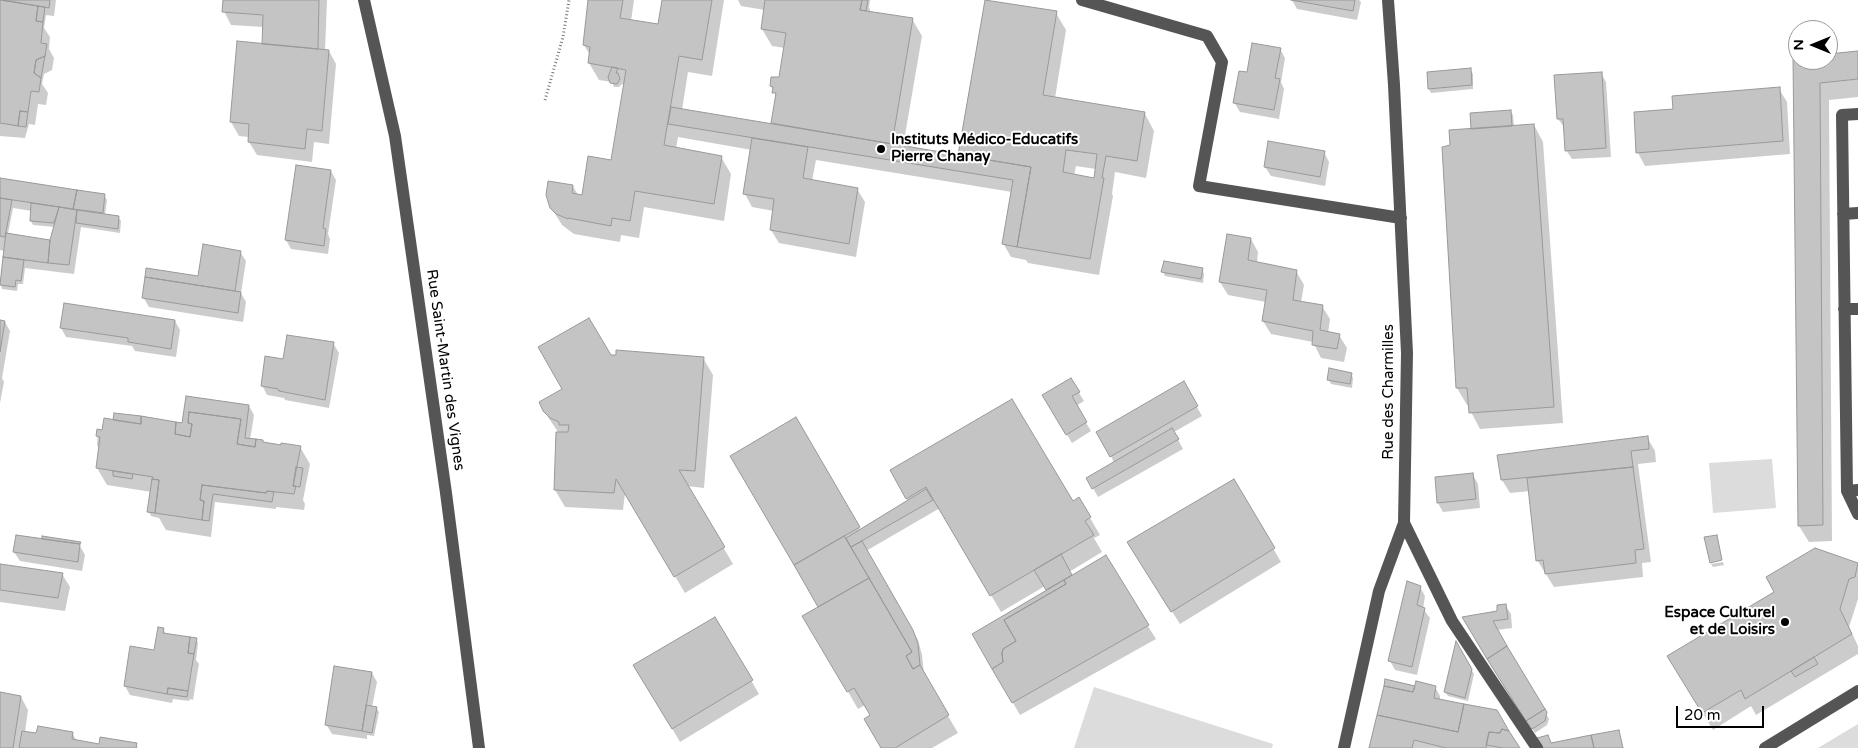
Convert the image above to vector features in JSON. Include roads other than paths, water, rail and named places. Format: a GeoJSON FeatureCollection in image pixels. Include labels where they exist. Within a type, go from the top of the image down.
{"type":"FeatureCollection","features":[{"type":"Feature","properties":{"kind":"street","name":"Rue Saint-Martin des Vignes"},"geometry":{"type":"LineString","coordinates":[[364,0],[395,136],[453,547],[479,748]]}},
{"type":"Feature","properties":{"kind":"street"},"geometry":{"type":"LineString","coordinates":[[1082,0],[1207,36],[1222,62],[1199,186],[1401,218]]}},
{"type":"Feature","properties":{"kind":"street","name":"Rue des Charmilles"},"geometry":{"type":"LineString","coordinates":[[1388,0],[1407,353],[1404,522],[1452,621],[1537,748]]}},
{"type":"Feature","properties":{"kind":"street"},"geometry":{"type":"LineString","coordinates":[[1858,114],[1842,115],[1844,309],[1852,401],[1853,491],[1858,514]]}},
{"type":"Feature","properties":{"kind":"street"},"geometry":{"type":"LineString","coordinates":[[1843,214],[1858,214]]}},
{"type":"Feature","properties":{"kind":"street"},"geometry":{"type":"LineString","coordinates":[[1844,309],[1858,309]]}},
{"type":"Feature","properties":{"kind":"street"},"geometry":{"type":"LineString","coordinates":[[1344,748],[1379,591],[1404,522]]}},
{"type":"Feature","properties":{"kind":"street"},"geometry":{"type":"LineString","coordinates":[[1765,748],[1858,691]]}},
{"type":"Feature","properties":{"kind":"place","name":"Instituts Médico-Educatifs Pierre Chanay"},"geometry":{"type":"Point","coordinates":[881,149]}},
{"type":"Feature","properties":{"kind":"place","name":"Espace Culturel et de Loisirs"},"geometry":{"type":"Point","coordinates":[1785,622]}}]}
